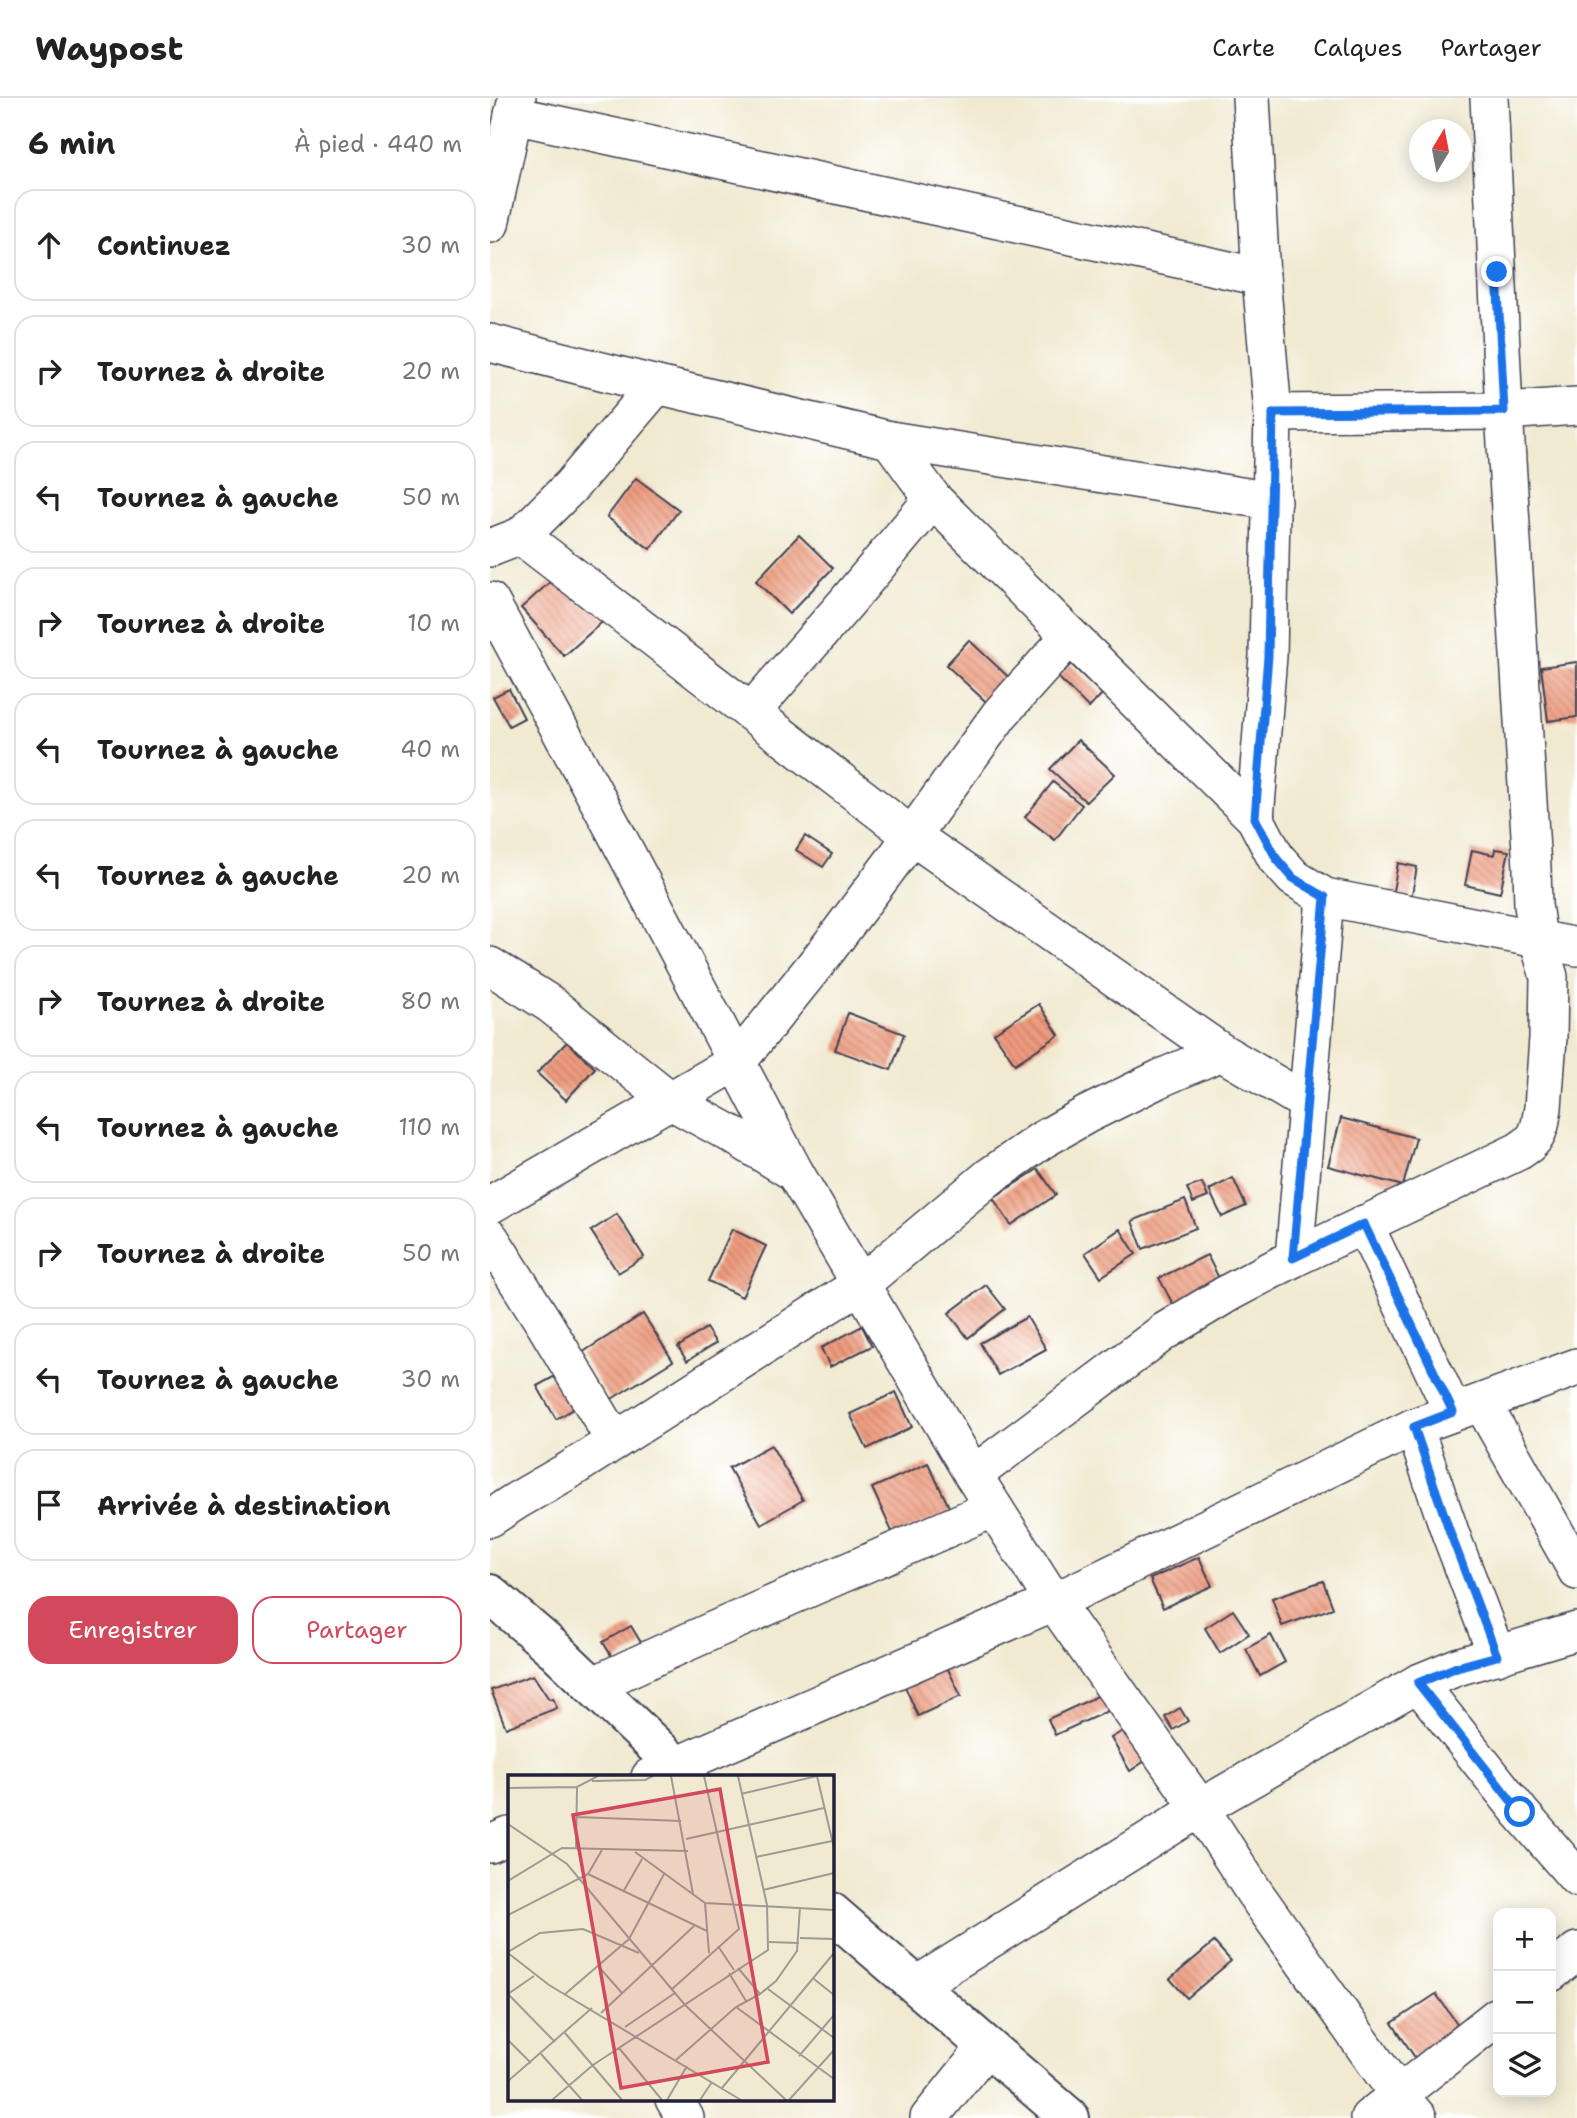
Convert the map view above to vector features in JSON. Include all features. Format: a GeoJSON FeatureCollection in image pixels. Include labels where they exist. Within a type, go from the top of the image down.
{"type":"FeatureCollection","features":[{"type":"Feature","properties":{"kind":"main road"},"geometry":{"type":"LineString","coordinates":[[490,1594],[592,1686],[672,1773]]}},
{"type":"Feature","properties":{"kind":"main road"},"geometry":{"type":"LineString","coordinates":[[833,1914],[1070,2118]]}},
{"type":"Feature","properties":{"kind":"street"},"geometry":{"type":"LineString","coordinates":[[1251,98],[1261,277],[1273,413],[1268,656],[1255,818]]}},
{"type":"Feature","properties":{"kind":"street"},"geometry":{"type":"LineString","coordinates":[[973,1475],[1165,1331],[1293,1258],[1519,1151],[1536,1136],[1543,1108],[1549,977],[1538,939],[1533,905],[1489,98]]}},
{"type":"Feature","properties":{"kind":"street"},"geometry":{"type":"LineString","coordinates":[[490,224],[515,107],[1261,277]]}},
{"type":"Feature","properties":{"kind":"street"},"geometry":{"type":"LineString","coordinates":[[490,342],[657,386],[890,440],[1272,501]]}},
{"type":"Feature","properties":{"kind":"street"},"geometry":{"type":"LineString","coordinates":[[657,386],[571,486],[505,542],[751,711],[912,836],[1221,1052],[1306,1102]]}},
{"type":"Feature","properties":{"kind":"street"},"geometry":{"type":"LineString","coordinates":[[1273,413],[1504,411],[1577,406]]}},
{"type":"Feature","properties":{"kind":"street"},"geometry":{"type":"LineString","coordinates":[[890,440],[933,499],[1255,818],[1276,858],[1293,878],[1325,897],[1577,947]]}},
{"type":"Feature","properties":{"kind":"street"},"geometry":{"type":"LineString","coordinates":[[751,711],[933,499]]}},
{"type":"Feature","properties":{"kind":"street"},"geometry":{"type":"LineString","coordinates":[[490,601],[738,1061],[795,1173],[973,1475],[1054,1602],[1200,1808],[1254,1892],[1408,2106]]}},
{"type":"Feature","properties":{"kind":"street"},"geometry":{"type":"LineString","coordinates":[[490,1205],[738,1061],[827,950],[1000,714],[1070,636]]}},
{"type":"Feature","properties":{"kind":"street"},"geometry":{"type":"LineString","coordinates":[[1293,1258],[1325,897]]}},
{"type":"Feature","properties":{"kind":"street"},"geometry":{"type":"LineString","coordinates":[[490,966],[550,1004],[671,1101],[795,1173]]}},
{"type":"Feature","properties":{"kind":"street"},"geometry":{"type":"LineString","coordinates":[[490,1518],[860,1284],[989,1177],[1042,1140],[1151,1083],[1221,1052]]}},
{"type":"Feature","properties":{"kind":"street"},"geometry":{"type":"LineString","coordinates":[[1364,1224],[1468,1407],[1577,1571]]}},
{"type":"Feature","properties":{"kind":"street"},"geometry":{"type":"LineString","coordinates":[[490,1238],[615,1441]]}},
{"type":"Feature","properties":{"kind":"street"},"geometry":{"type":"LineString","coordinates":[[672,1773],[1054,1602],[1414,1427],[1577,1367]]}},
{"type":"Feature","properties":{"kind":"street"},"geometry":{"type":"LineString","coordinates":[[1414,1427],[1497,1656]]}},
{"type":"Feature","properties":{"kind":"street"},"geometry":{"type":"LineString","coordinates":[[592,1686],[674,1646],[994,1508]]}},
{"type":"Feature","properties":{"kind":"street"},"geometry":{"type":"LineString","coordinates":[[917,1985],[1200,1808],[1418,1683],[1457,1667],[1577,1631]]}},
{"type":"Feature","properties":{"kind":"street"},"geometry":{"type":"LineString","coordinates":[[1418,1683],[1520,1812],[1577,1878]]}},
{"type":"Feature","properties":{"kind":"street"},"geometry":{"type":"LineString","coordinates":[[490,1844],[508,1836]]}},
{"type":"Feature","properties":{"kind":"street"},"geometry":{"type":"LineString","coordinates":[[1553,1971],[1577,1951]]}},
{"type":"Feature","properties":{"kind":"street"},"geometry":{"type":"LineString","coordinates":[[1370,2118],[1408,2106],[1493,2021]]}},
{"type":"Feature","properties":{"kind":"street"},"geometry":{"type":"LineString","coordinates":[[929,2118],[987,2046]]}},
{"type":"Feature","properties":{"kind":"street"},"geometry":{"type":"LineString","coordinates":[[675,2100],[685,2118]]}},
{"type":"Feature","properties":{"kind":"building"},"geometry":{"type":"Polygon","coordinates":[[[636,478],[679,510],[650,549],[607,517],[636,478]]]}},
{"type":"Feature","properties":{"kind":"building"},"geometry":{"type":"Polygon","coordinates":[[[799,535],[833,568],[789,614],[756,581],[799,535]]]}},
{"type":"Feature","properties":{"kind":"building"},"geometry":{"type":"Polygon","coordinates":[[[561,572],[609,616],[564,656],[521,608],[561,572]]]}},
{"type":"Feature","properties":{"kind":"building"},"geometry":{"type":"Polygon","coordinates":[[[969,640],[1019,687],[996,711],[946,665],[969,640]]]}},
{"type":"Feature","properties":{"kind":"building"},"geometry":{"type":"Polygon","coordinates":[[[1577,662],[1577,717],[1548,721],[1541,667],[1577,662]]]}},
{"type":"Feature","properties":{"kind":"building"},"geometry":{"type":"Polygon","coordinates":[[[1071,664],[1102,694],[1089,708],[1058,677],[1071,664]]]}},
{"type":"Feature","properties":{"kind":"building"},"geometry":{"type":"Polygon","coordinates":[[[509,689],[524,718],[509,726],[493,697],[509,689]]]}},
{"type":"Feature","properties":{"kind":"building"},"geometry":{"type":"Polygon","coordinates":[[[1078,740],[1115,774],[1086,802],[1050,769],[1078,740]]]}},
{"type":"Feature","properties":{"kind":"building"},"geometry":{"type":"Polygon","coordinates":[[[1053,782],[1082,805],[1055,840],[1025,817],[1053,782]]]}},
{"type":"Feature","properties":{"kind":"building"},"geometry":{"type":"Polygon","coordinates":[[[805,836],[832,854],[823,867],[796,850],[805,836]]]}},
{"type":"Feature","properties":{"kind":"building"},"geometry":{"type":"Polygon","coordinates":[[[1495,849],[1509,851],[1500,893],[1465,885],[1472,850],[1494,855],[1495,849]]]}},
{"type":"Feature","properties":{"kind":"building"},"geometry":{"type":"Polygon","coordinates":[[[1398,863],[1417,867],[1410,905],[1391,902],[1398,863]]]}},
{"type":"Feature","properties":{"kind":"building"},"geometry":{"type":"Polygon","coordinates":[[[1039,1004],[1059,1035],[1015,1064],[994,1033],[1039,1004]]]}},
{"type":"Feature","properties":{"kind":"building"},"geometry":{"type":"Polygon","coordinates":[[[848,1013],[904,1034],[891,1070],[835,1050],[848,1013]]]}},
{"type":"Feature","properties":{"kind":"building"},"geometry":{"type":"Polygon","coordinates":[[[567,1042],[595,1068],[566,1100],[537,1073],[567,1042]]]}},
{"type":"Feature","properties":{"kind":"building"},"geometry":{"type":"Polygon","coordinates":[[[1341,1118],[1416,1138],[1403,1186],[1328,1166],[1341,1118]]]}},
{"type":"Feature","properties":{"kind":"building"},"geometry":{"type":"Polygon","coordinates":[[[1038,1169],[1056,1195],[1011,1225],[993,1198],[1038,1169]]]}},
{"type":"Feature","properties":{"kind":"building"},"geometry":{"type":"Polygon","coordinates":[[[1233,1178],[1246,1206],[1222,1217],[1209,1190],[1233,1178]]]}},
{"type":"Feature","properties":{"kind":"building"},"geometry":{"type":"Polygon","coordinates":[[[1202,1183],[1208,1197],[1193,1203],[1187,1188],[1202,1183]]]}},
{"type":"Feature","properties":{"kind":"building"},"geometry":{"type":"Polygon","coordinates":[[[1185,1200],[1196,1228],[1143,1249],[1132,1221],[1185,1200]]]}},
{"type":"Feature","properties":{"kind":"building"},"geometry":{"type":"Polygon","coordinates":[[[617,1214],[644,1257],[618,1273],[591,1231],[617,1214]]]}},
{"type":"Feature","properties":{"kind":"building"},"geometry":{"type":"Polygon","coordinates":[[[732,1229],[766,1246],[742,1297],[708,1281],[732,1229]]]}},
{"type":"Feature","properties":{"kind":"building"},"geometry":{"type":"Polygon","coordinates":[[[1120,1229],[1136,1254],[1101,1277],[1085,1253],[1120,1229]]]}},
{"type":"Feature","properties":{"kind":"building"},"geometry":{"type":"Polygon","coordinates":[[[1207,1255],[1221,1282],[1174,1306],[1159,1278],[1207,1255]]]}},
{"type":"Feature","properties":{"kind":"building"},"geometry":{"type":"Polygon","coordinates":[[[986,1285],[1005,1309],[968,1338],[949,1313],[986,1285]]]}},
{"type":"Feature","properties":{"kind":"building"},"geometry":{"type":"Polygon","coordinates":[[[643,1314],[673,1361],[610,1400],[580,1354],[643,1314]]]}},
{"type":"Feature","properties":{"kind":"building"},"geometry":{"type":"Polygon","coordinates":[[[1027,1317],[1046,1349],[998,1375],[980,1343],[1027,1317]]]}},
{"type":"Feature","properties":{"kind":"building"},"geometry":{"type":"Polygon","coordinates":[[[862,1326],[872,1346],[830,1367],[821,1348],[862,1326]]]}},
{"type":"Feature","properties":{"kind":"building"},"geometry":{"type":"Polygon","coordinates":[[[706,1328],[716,1343],[687,1361],[678,1347],[706,1328]]]}},
{"type":"Feature","properties":{"kind":"building"},"geometry":{"type":"Polygon","coordinates":[[[557,1375],[577,1407],[556,1419],[537,1386],[557,1375]]]}},
{"type":"Feature","properties":{"kind":"building"},"geometry":{"type":"Polygon","coordinates":[[[896,1392],[912,1427],[867,1449],[850,1414],[896,1392]]]}},
{"type":"Feature","properties":{"kind":"building"},"geometry":{"type":"Polygon","coordinates":[[[771,1445],[803,1500],[761,1524],[729,1468],[771,1445]]]}},
{"type":"Feature","properties":{"kind":"building"},"geometry":{"type":"Polygon","coordinates":[[[928,1463],[951,1511],[894,1536],[872,1488],[928,1463]]]}},
{"type":"Feature","properties":{"kind":"building"},"geometry":{"type":"Polygon","coordinates":[[[1199,1557],[1212,1586],[1163,1608],[1150,1579],[1199,1557]]]}},
{"type":"Feature","properties":{"kind":"building"},"geometry":{"type":"Polygon","coordinates":[[[1323,1581],[1333,1608],[1282,1626],[1272,1598],[1323,1581]]]}},
{"type":"Feature","properties":{"kind":"building"},"geometry":{"type":"Polygon","coordinates":[[[1233,1610],[1249,1634],[1220,1653],[1205,1628],[1233,1610]]]}},
{"type":"Feature","properties":{"kind":"building"},"geometry":{"type":"Polygon","coordinates":[[[631,1626],[643,1646],[615,1662],[603,1642],[631,1626]]]}},
{"type":"Feature","properties":{"kind":"building"},"geometry":{"type":"Polygon","coordinates":[[[1271,1635],[1285,1662],[1260,1676],[1246,1649],[1271,1635]]]}},
{"type":"Feature","properties":{"kind":"building"},"geometry":{"type":"Polygon","coordinates":[[[945,1663],[961,1696],[918,1716],[903,1682],[945,1663]]]}},
{"type":"Feature","properties":{"kind":"building"},"geometry":{"type":"Polygon","coordinates":[[[533,1675],[549,1699],[553,1698],[557,1708],[506,1728],[491,1690],[533,1675]]]}},
{"type":"Feature","properties":{"kind":"building"},"geometry":{"type":"Polygon","coordinates":[[[1104,1693],[1112,1709],[1055,1735],[1048,1719],[1104,1693]]]}},
{"type":"Feature","properties":{"kind":"building"},"geometry":{"type":"Polygon","coordinates":[[[1180,1708],[1188,1721],[1173,1730],[1165,1717],[1180,1708]]]}},
{"type":"Feature","properties":{"kind":"building"},"geometry":{"type":"Polygon","coordinates":[[[1126,1729],[1145,1761],[1130,1771],[1111,1738],[1126,1729]]]}},
{"type":"Feature","properties":{"kind":"building"},"geometry":{"type":"Polygon","coordinates":[[[1214,1942],[1231,1961],[1187,1998],[1170,1979],[1214,1942]]]}},
{"type":"Feature","properties":{"kind":"building"},"geometry":{"type":"Polygon","coordinates":[[[1436,1994],[1461,2029],[1416,2059],[1392,2023],[1436,1994]]]}},
{"type":"Feature","properties":{"kind":"route"},"geometry":{"type":"LineString","coordinates":[[1497,272],[1504,411],[1273,413],[1268,656],[1255,818],[1276,858],[1293,878],[1325,897],[1293,1258],[1364,1224],[1453,1412],[1414,1427],[1497,1656],[1457,1667],[1418,1683],[1520,1812]]}}]}
